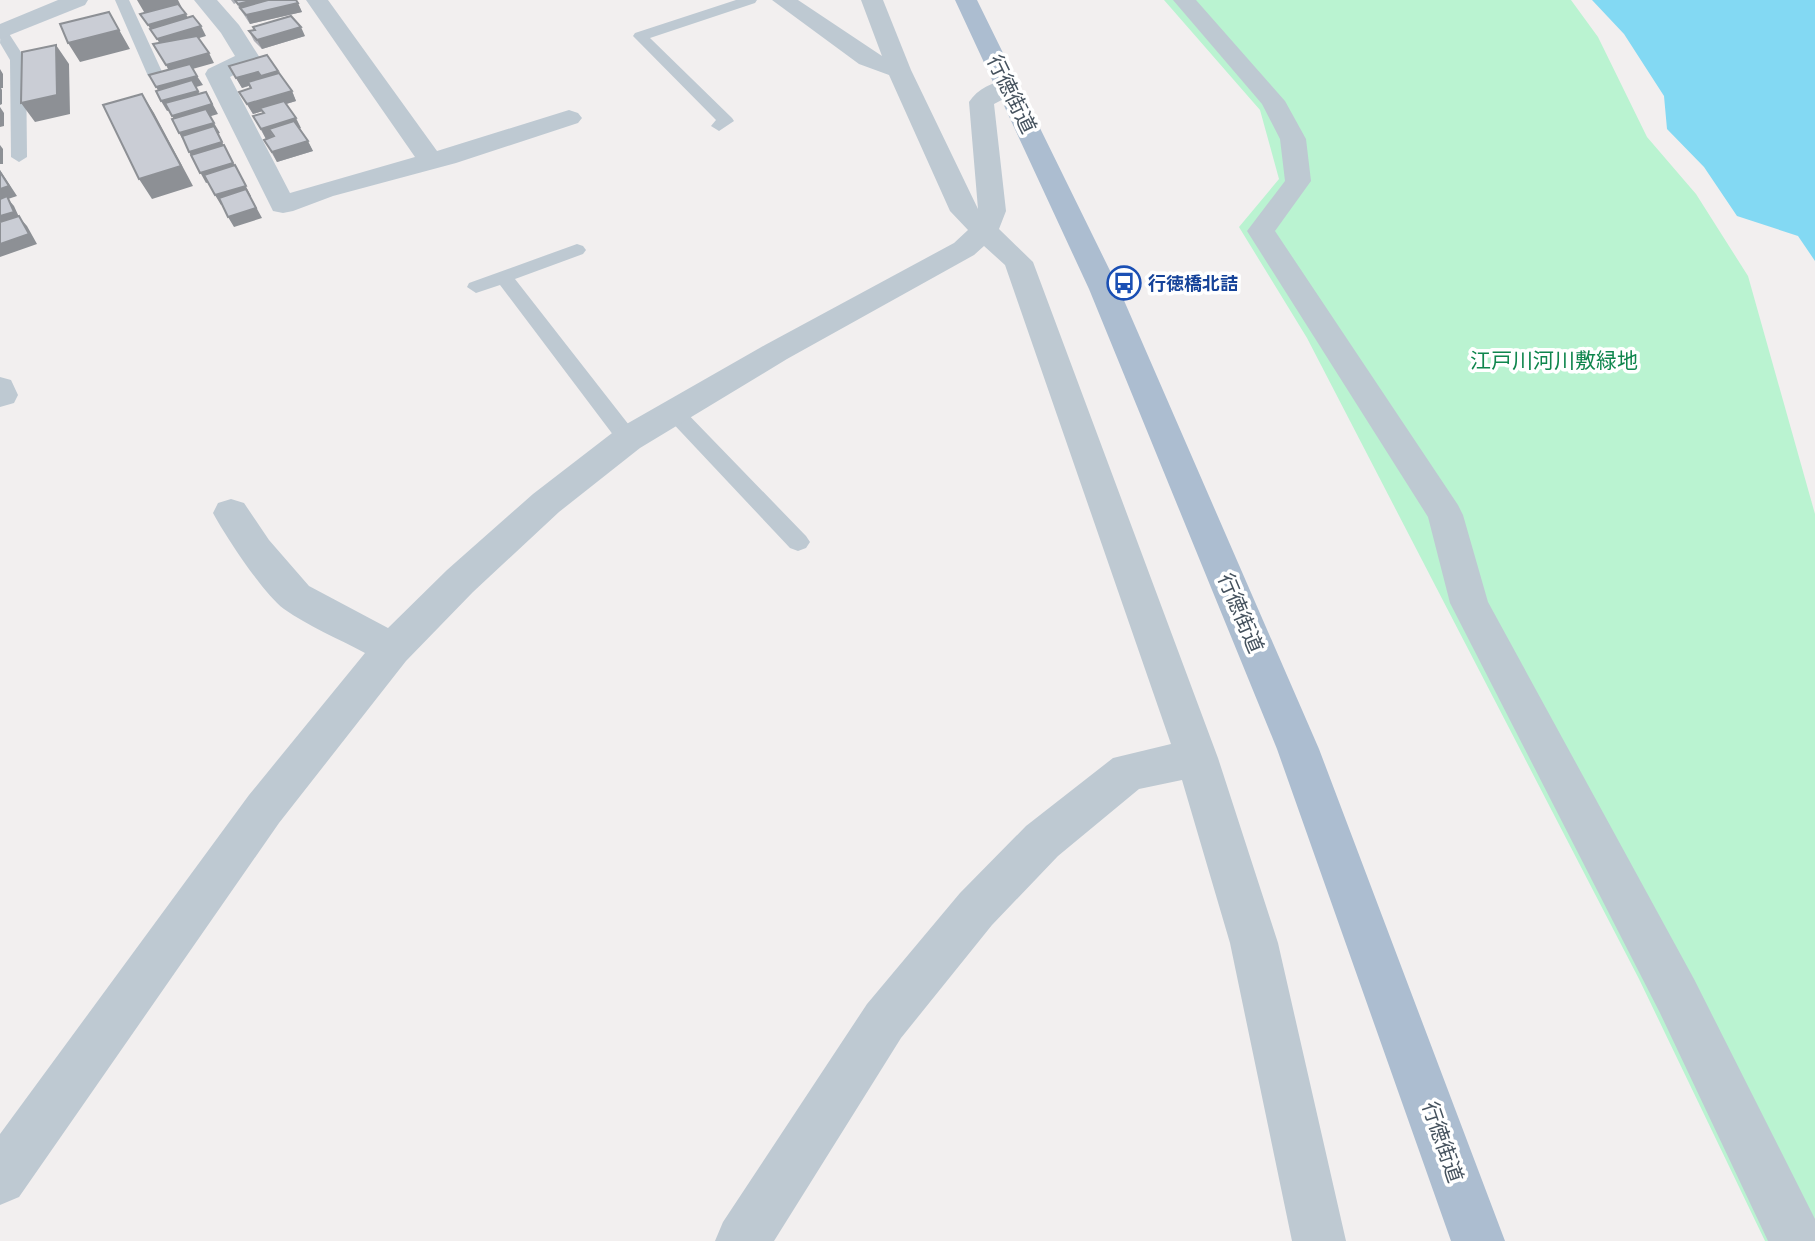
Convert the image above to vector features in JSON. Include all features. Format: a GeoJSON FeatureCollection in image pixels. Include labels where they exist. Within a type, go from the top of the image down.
{"type":"FeatureCollection","features":[{"type":"Feature","properties":{"kind":"main road","name":"行徳街道"},"geometry":{"type":"LineString","coordinates":[[966,0],[1104,289],[1298,749],[1417,1068],[1478,1241]]}},
{"type":"Feature","properties":{"kind":"street"},"geometry":{"type":"LineString","coordinates":[[1,32],[77,0]]}},
{"type":"Feature","properties":{"kind":"street"},"geometry":{"type":"LineString","coordinates":[[205,0],[231,30],[248,58],[216,74],[283,205],[323,190],[431,161],[569,118]]}},
{"type":"Feature","properties":{"kind":"street"},"geometry":{"type":"LineString","coordinates":[[317,0],[431,161]]}},
{"type":"Feature","properties":{"kind":"street"},"geometry":{"type":"LineString","coordinates":[[783,0],[867,59],[899,70]]}},
{"type":"Feature","properties":{"kind":"street"},"geometry":{"type":"LineString","coordinates":[[872,0],[899,70],[964,211],[1018,262],[1197,758],[1254,943],[1319,1241]]}},
{"type":"Feature","properties":{"kind":"street"},"geometry":{"type":"LineString","coordinates":[[1184,0],[1273,102],[1293,139],[1298,181],[1261,231],[1445,515],[1469,603],[1677,996],[1797,1241]]}},
{"type":"Feature","properties":{"kind":"street"},"geometry":{"type":"LineString","coordinates":[[0,1178],[264,809],[392,649],[460,582],[546,503],[628,439],[673,411],[964,249],[984,231],[991,221],[992,211],[981,102],[1008,87]]}},
{"type":"Feature","properties":{"kind":"street"},"geometry":{"type":"LineString","coordinates":[[0,388],[0,396]]}},
{"type":"Feature","properties":{"kind":"street"},"geometry":{"type":"LineString","coordinates":[[231,513],[256,551],[296,597],[392,649]]}},
{"type":"Feature","properties":{"kind":"street"},"geometry":{"type":"LineString","coordinates":[[742,1241],[884,1021],[976,909],[1042,841],[1128,772],[1197,758]]}},
{"type":"Feature","properties":{"kind":"lane"},"geometry":{"type":"LineString","coordinates":[[122,0],[156,76]]}},
{"type":"Feature","properties":{"kind":"lane"},"geometry":{"type":"LineString","coordinates":[[719,126],[726,121],[640,36],[750,0]]}},
{"type":"Feature","properties":{"kind":"lane"},"geometry":{"type":"LineString","coordinates":[[1,32],[18,60],[19,157]]}},
{"type":"Feature","properties":{"kind":"lane"},"geometry":{"type":"LineString","coordinates":[[476,287],[504,277],[544,252],[577,250]]}},
{"type":"Feature","properties":{"kind":"lane"},"geometry":{"type":"LineString","coordinates":[[504,277],[628,439]]}},
{"type":"Feature","properties":{"kind":"lane"},"geometry":{"type":"LineString","coordinates":[[673,411],[798,542]]}},
{"type":"Feature","properties":{"kind":"green space","name":"江戸川河川敷緑地"},"geometry":{"type":"Polygon","coordinates":[[[1164,0],[1571,0],[1598,37],[1647,137],[1696,194],[1748,276],[1815,514],[1815,1241],[1765,1241],[1639,979],[1307,338],[1239,227],[1279,179],[1260,110],[1164,0]]]}},
{"type":"Feature","properties":{"kind":"water"},"geometry":{"type":"Polygon","coordinates":[[[1592,0],[1815,0],[1815,261],[1798,236],[1737,216],[1704,167],[1667,129],[1664,96],[1624,34],[1592,0]]]}},
{"type":"Feature","properties":{"kind":"building"},"geometry":{"type":"Polygon","coordinates":[[[235,0],[254,0],[238,4],[235,0]]]}},
{"type":"Feature","properties":{"kind":"building"},"geometry":{"type":"Polygon","coordinates":[[[268,0],[296,0],[298,3],[246,15],[240,8],[268,0]]]}},
{"type":"Feature","properties":{"kind":"building"},"geometry":{"type":"Polygon","coordinates":[[[178,4],[186,14],[148,25],[140,14],[178,4]]]}},
{"type":"Feature","properties":{"kind":"building"},"geometry":{"type":"Polygon","coordinates":[[[109,12],[119,30],[68,43],[60,24],[109,12]]]}},
{"type":"Feature","properties":{"kind":"building"},"geometry":{"type":"Polygon","coordinates":[[[193,16],[201,26],[157,39],[150,29],[193,16]]]}},
{"type":"Feature","properties":{"kind":"building"},"geometry":{"type":"Polygon","coordinates":[[[291,16],[301,27],[257,40],[249,31],[255,30],[253,27],[291,16]]]}},
{"type":"Feature","properties":{"kind":"building"},"geometry":{"type":"Polygon","coordinates":[[[197,36],[209,53],[166,65],[153,44],[197,36]]]}},
{"type":"Feature","properties":{"kind":"building"},"geometry":{"type":"Polygon","coordinates":[[[56,45],[57,95],[21,103],[22,52],[56,45]]]}},
{"type":"Feature","properties":{"kind":"building"},"geometry":{"type":"Polygon","coordinates":[[[267,55],[278,71],[261,76],[258,72],[236,78],[229,66],[267,55]]]}},
{"type":"Feature","properties":{"kind":"building"},"geometry":{"type":"Polygon","coordinates":[[[190,64],[197,76],[156,87],[149,75],[190,64]]]}},
{"type":"Feature","properties":{"kind":"building"},"geometry":{"type":"Polygon","coordinates":[[[279,73],[292,91],[247,104],[239,92],[251,88],[248,82],[279,73]]]}},
{"type":"Feature","properties":{"kind":"building"},"geometry":{"type":"Polygon","coordinates":[[[192,80],[198,91],[161,101],[156,91],[192,80]]]}},
{"type":"Feature","properties":{"kind":"building"},"geometry":{"type":"Polygon","coordinates":[[[206,92],[212,104],[172,116],[165,103],[206,92]]]}},
{"type":"Feature","properties":{"kind":"building"},"geometry":{"type":"Polygon","coordinates":[[[142,94],[181,166],[139,179],[103,105],[142,94]]]}},
{"type":"Feature","properties":{"kind":"building"},"geometry":{"type":"Polygon","coordinates":[[[284,101],[296,118],[261,129],[253,116],[264,113],[260,108],[284,101]]]}},
{"type":"Feature","properties":{"kind":"building"},"geometry":{"type":"Polygon","coordinates":[[[206,109],[214,123],[179,133],[172,119],[206,109]]]}},
{"type":"Feature","properties":{"kind":"building"},"geometry":{"type":"Polygon","coordinates":[[[294,121],[308,141],[272,152],[264,140],[274,136],[269,129],[294,121]]]}},
{"type":"Feature","properties":{"kind":"building"},"geometry":{"type":"Polygon","coordinates":[[[214,126],[222,142],[189,152],[182,136],[214,126]]]}},
{"type":"Feature","properties":{"kind":"building"},"geometry":{"type":"Polygon","coordinates":[[[224,145],[233,163],[200,173],[191,155],[224,145]]]}},
{"type":"Feature","properties":{"kind":"building"},"geometry":{"type":"Polygon","coordinates":[[[235,165],[246,186],[215,195],[204,175],[235,165]]]}},
{"type":"Feature","properties":{"kind":"building"},"geometry":{"type":"Polygon","coordinates":[[[0,172],[9,186],[0,189],[0,172]]]}},
{"type":"Feature","properties":{"kind":"building"},"geometry":{"type":"Polygon","coordinates":[[[246,189],[256,208],[228,217],[219,198],[246,189]]]}},
{"type":"Feature","properties":{"kind":"building"},"geometry":{"type":"Polygon","coordinates":[[[7,196],[14,212],[0,216],[0,199],[7,196]]]}},
{"type":"Feature","properties":{"kind":"building"},"geometry":{"type":"Polygon","coordinates":[[[19,216],[29,234],[0,244],[0,222],[19,216]]]}},
{"type":"Feature","properties":{"kind":"place","name":"行徳橋北詰"},"geometry":{"type":"Point","coordinates":[1124,283]}}]}
